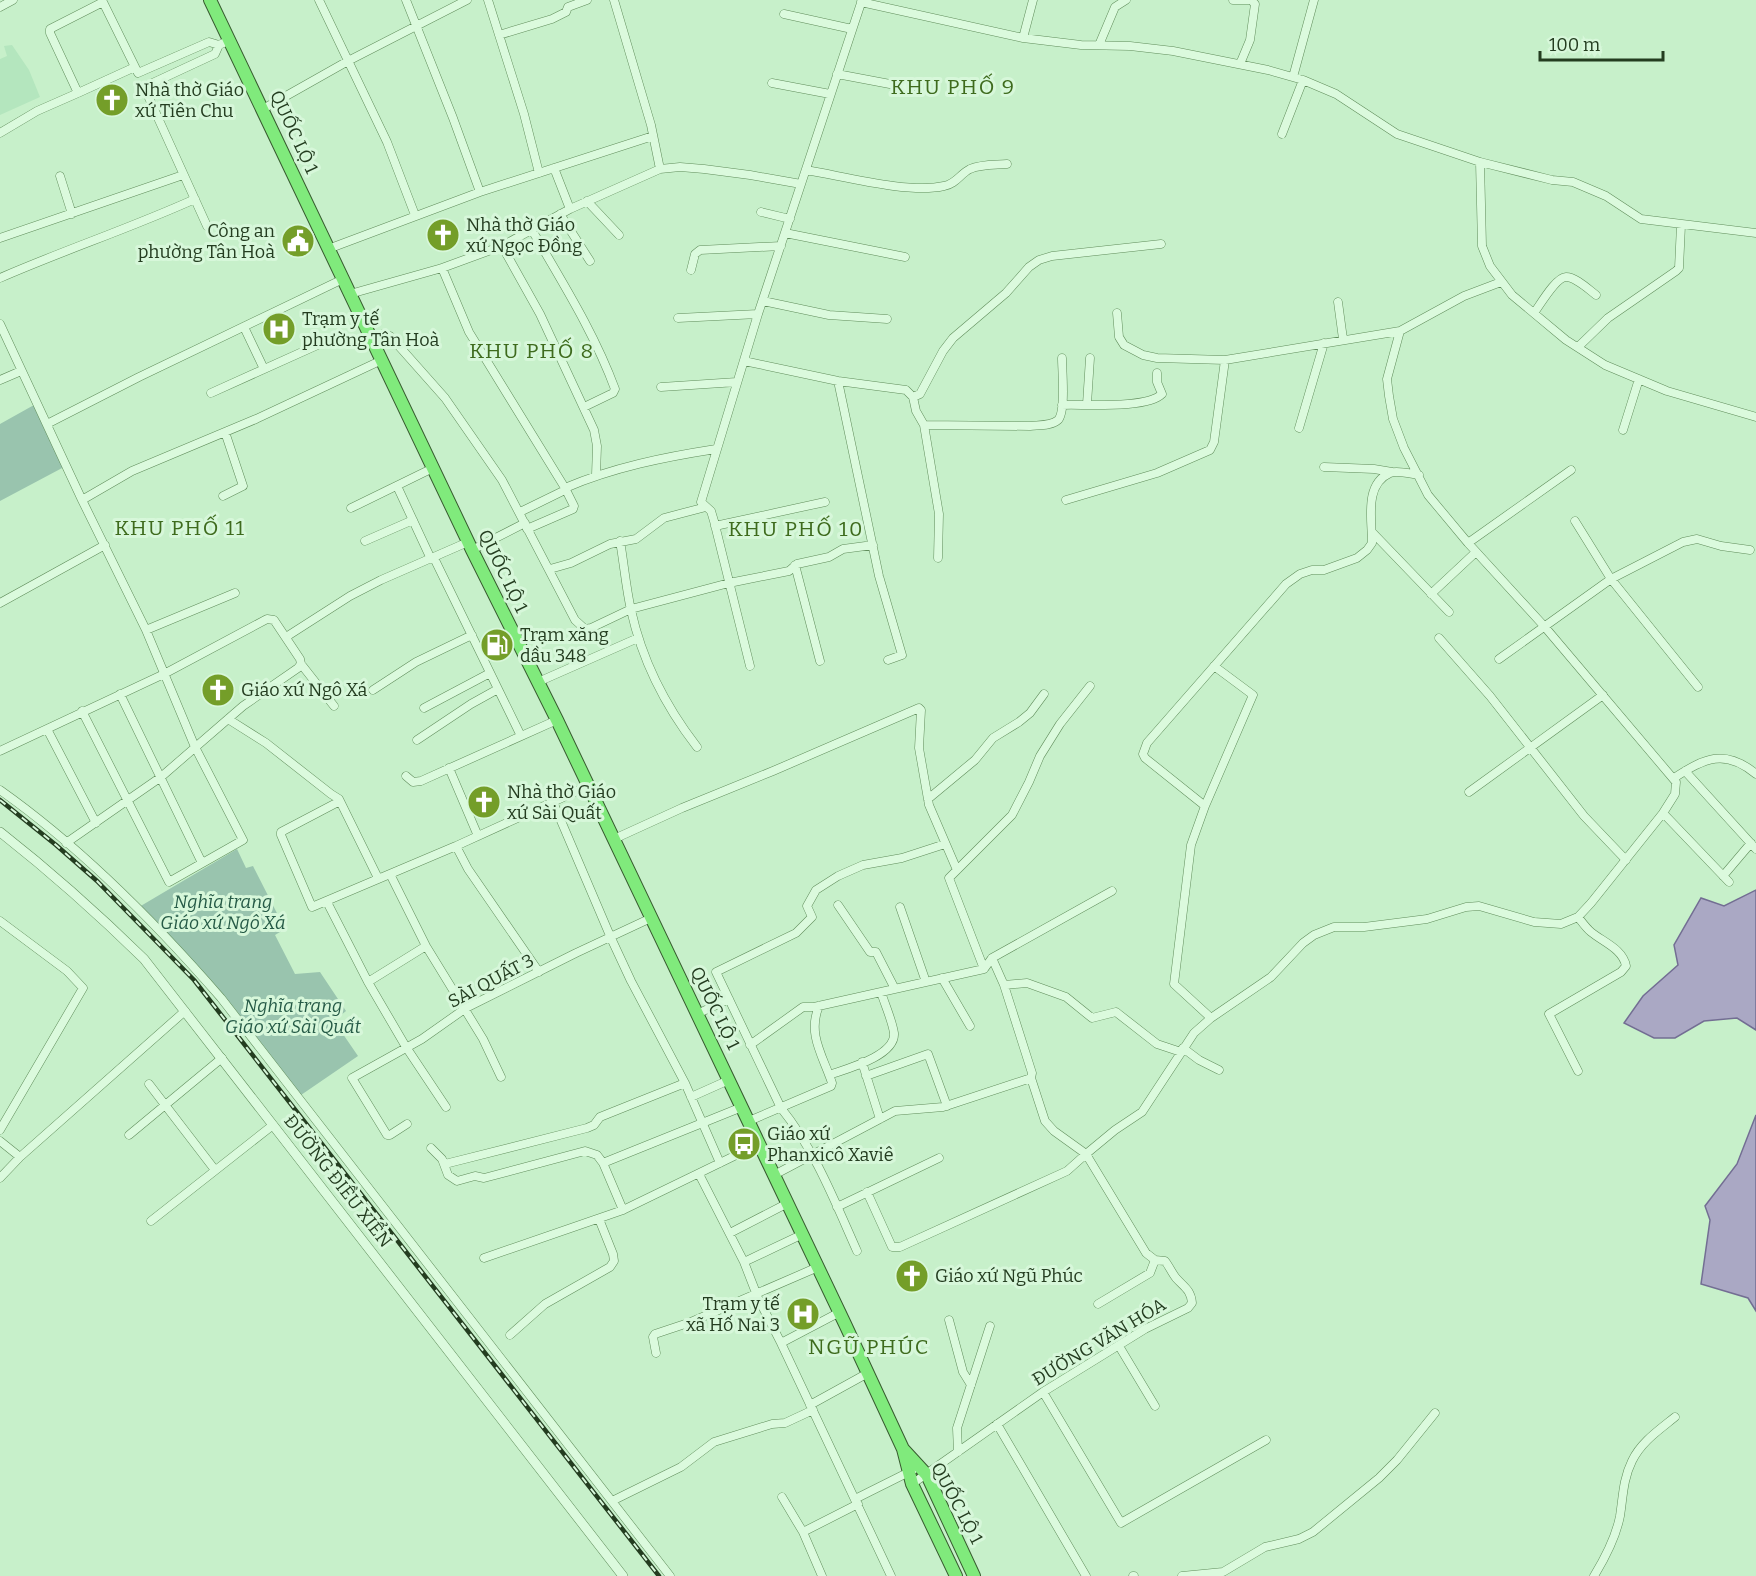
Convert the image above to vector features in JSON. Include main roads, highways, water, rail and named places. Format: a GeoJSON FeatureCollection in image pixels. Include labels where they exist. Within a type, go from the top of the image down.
{"type":"FeatureCollection","features":[{"type":"Feature","properties":{"kind":"highway","name":"QUỐC LỘ 1"},"geometry":{"type":"LineString","coordinates":[[210,0],[224,43],[263,109],[470,546],[557,720],[749,1121],[903,1449],[974,1576]]}},
{"type":"Feature","properties":{"kind":"highway","name":"QUỐC LỘ 1"},"geometry":{"type":"LineString","coordinates":[[916,1475],[956,1576]]}},
{"type":"Feature","properties":{"kind":"water"},"geometry":{"type":"Polygon","coordinates":[[[1756,890],[1756,1030],[1737,1018],[1704,1021],[1675,1038],[1654,1038],[1624,1023],[1643,996],[1678,965],[1674,945],[1701,898],[1724,906],[1756,890]]]}},
{"type":"Feature","properties":{"kind":"water"},"geometry":{"type":"Polygon","coordinates":[[[1756,1115],[1756,1311],[1748,1298],[1701,1284],[1710,1220],[1705,1206],[1737,1164],[1756,1115]]]}},
{"type":"Feature","properties":{"kind":"railway"},"geometry":{"type":"LineString","coordinates":[[0,800],[97,881],[194,980],[659,1576]]}},
{"type":"Feature","properties":{"kind":"place","name":"Nhà thờ Giáo xứ Tiên Chu"},"geometry":{"type":"Point","coordinates":[112,100]}},
{"type":"Feature","properties":{"kind":"place","name":"Nhà thờ Giáo xứ Ngọc Đồng"},"geometry":{"type":"Point","coordinates":[443,235]}},
{"type":"Feature","properties":{"kind":"place","name":"Công an phường Tân Hoà"},"geometry":{"type":"Point","coordinates":[298,241]}},
{"type":"Feature","properties":{"kind":"place","name":"Trạm y tế phường Tân Hoà"},"geometry":{"type":"Point","coordinates":[279,329]}},
{"type":"Feature","properties":{"kind":"place","name":"Trạm xăng dầu 348"},"geometry":{"type":"Point","coordinates":[497,645]}},
{"type":"Feature","properties":{"kind":"place","name":"Giáo xứ Ngô Xá"},"geometry":{"type":"Point","coordinates":[218,690]}},
{"type":"Feature","properties":{"kind":"place","name":"Nhà thờ Giáo xứ Sài Quất"},"geometry":{"type":"Point","coordinates":[484,802]}},
{"type":"Feature","properties":{"kind":"place","name":"Giáo xứ Phanxicô Xaviê"},"geometry":{"type":"Point","coordinates":[744,1144]}},
{"type":"Feature","properties":{"kind":"place","name":"Giáo xứ Ngũ Phúc"},"geometry":{"type":"Point","coordinates":[912,1276]}},
{"type":"Feature","properties":{"kind":"place","name":"Trạm y tế xã Hố Nai 3"},"geometry":{"type":"Point","coordinates":[803,1314]}},
{"type":"Feature","properties":{"kind":"district","name":"KHU PHỐ 9"},"geometry":{"type":"Point","coordinates":[953,87]}},
{"type":"Feature","properties":{"kind":"district","name":"KHU PHỐ 8"},"geometry":{"type":"Point","coordinates":[532,351]}},
{"type":"Feature","properties":{"kind":"district","name":"KHU PHỐ 11"},"geometry":{"type":"Point","coordinates":[180,528]}},
{"type":"Feature","properties":{"kind":"district","name":"KHU PHỐ 10"},"geometry":{"type":"Point","coordinates":[796,529]}},
{"type":"Feature","properties":{"kind":"district","name":"NGŨ PHÚC"},"geometry":{"type":"Point","coordinates":[869,1347]}},
{"type":"Feature","properties":{"kind":"park label","name":"Nghĩa trang Giáo xứ Ngô Xá"},"geometry":{"type":"Point","coordinates":[223,912]}},
{"type":"Feature","properties":{"kind":"park label","name":"Nghĩa trang Giáo xứ Sài Quất"},"geometry":{"type":"Point","coordinates":[293,1016]}}]}
